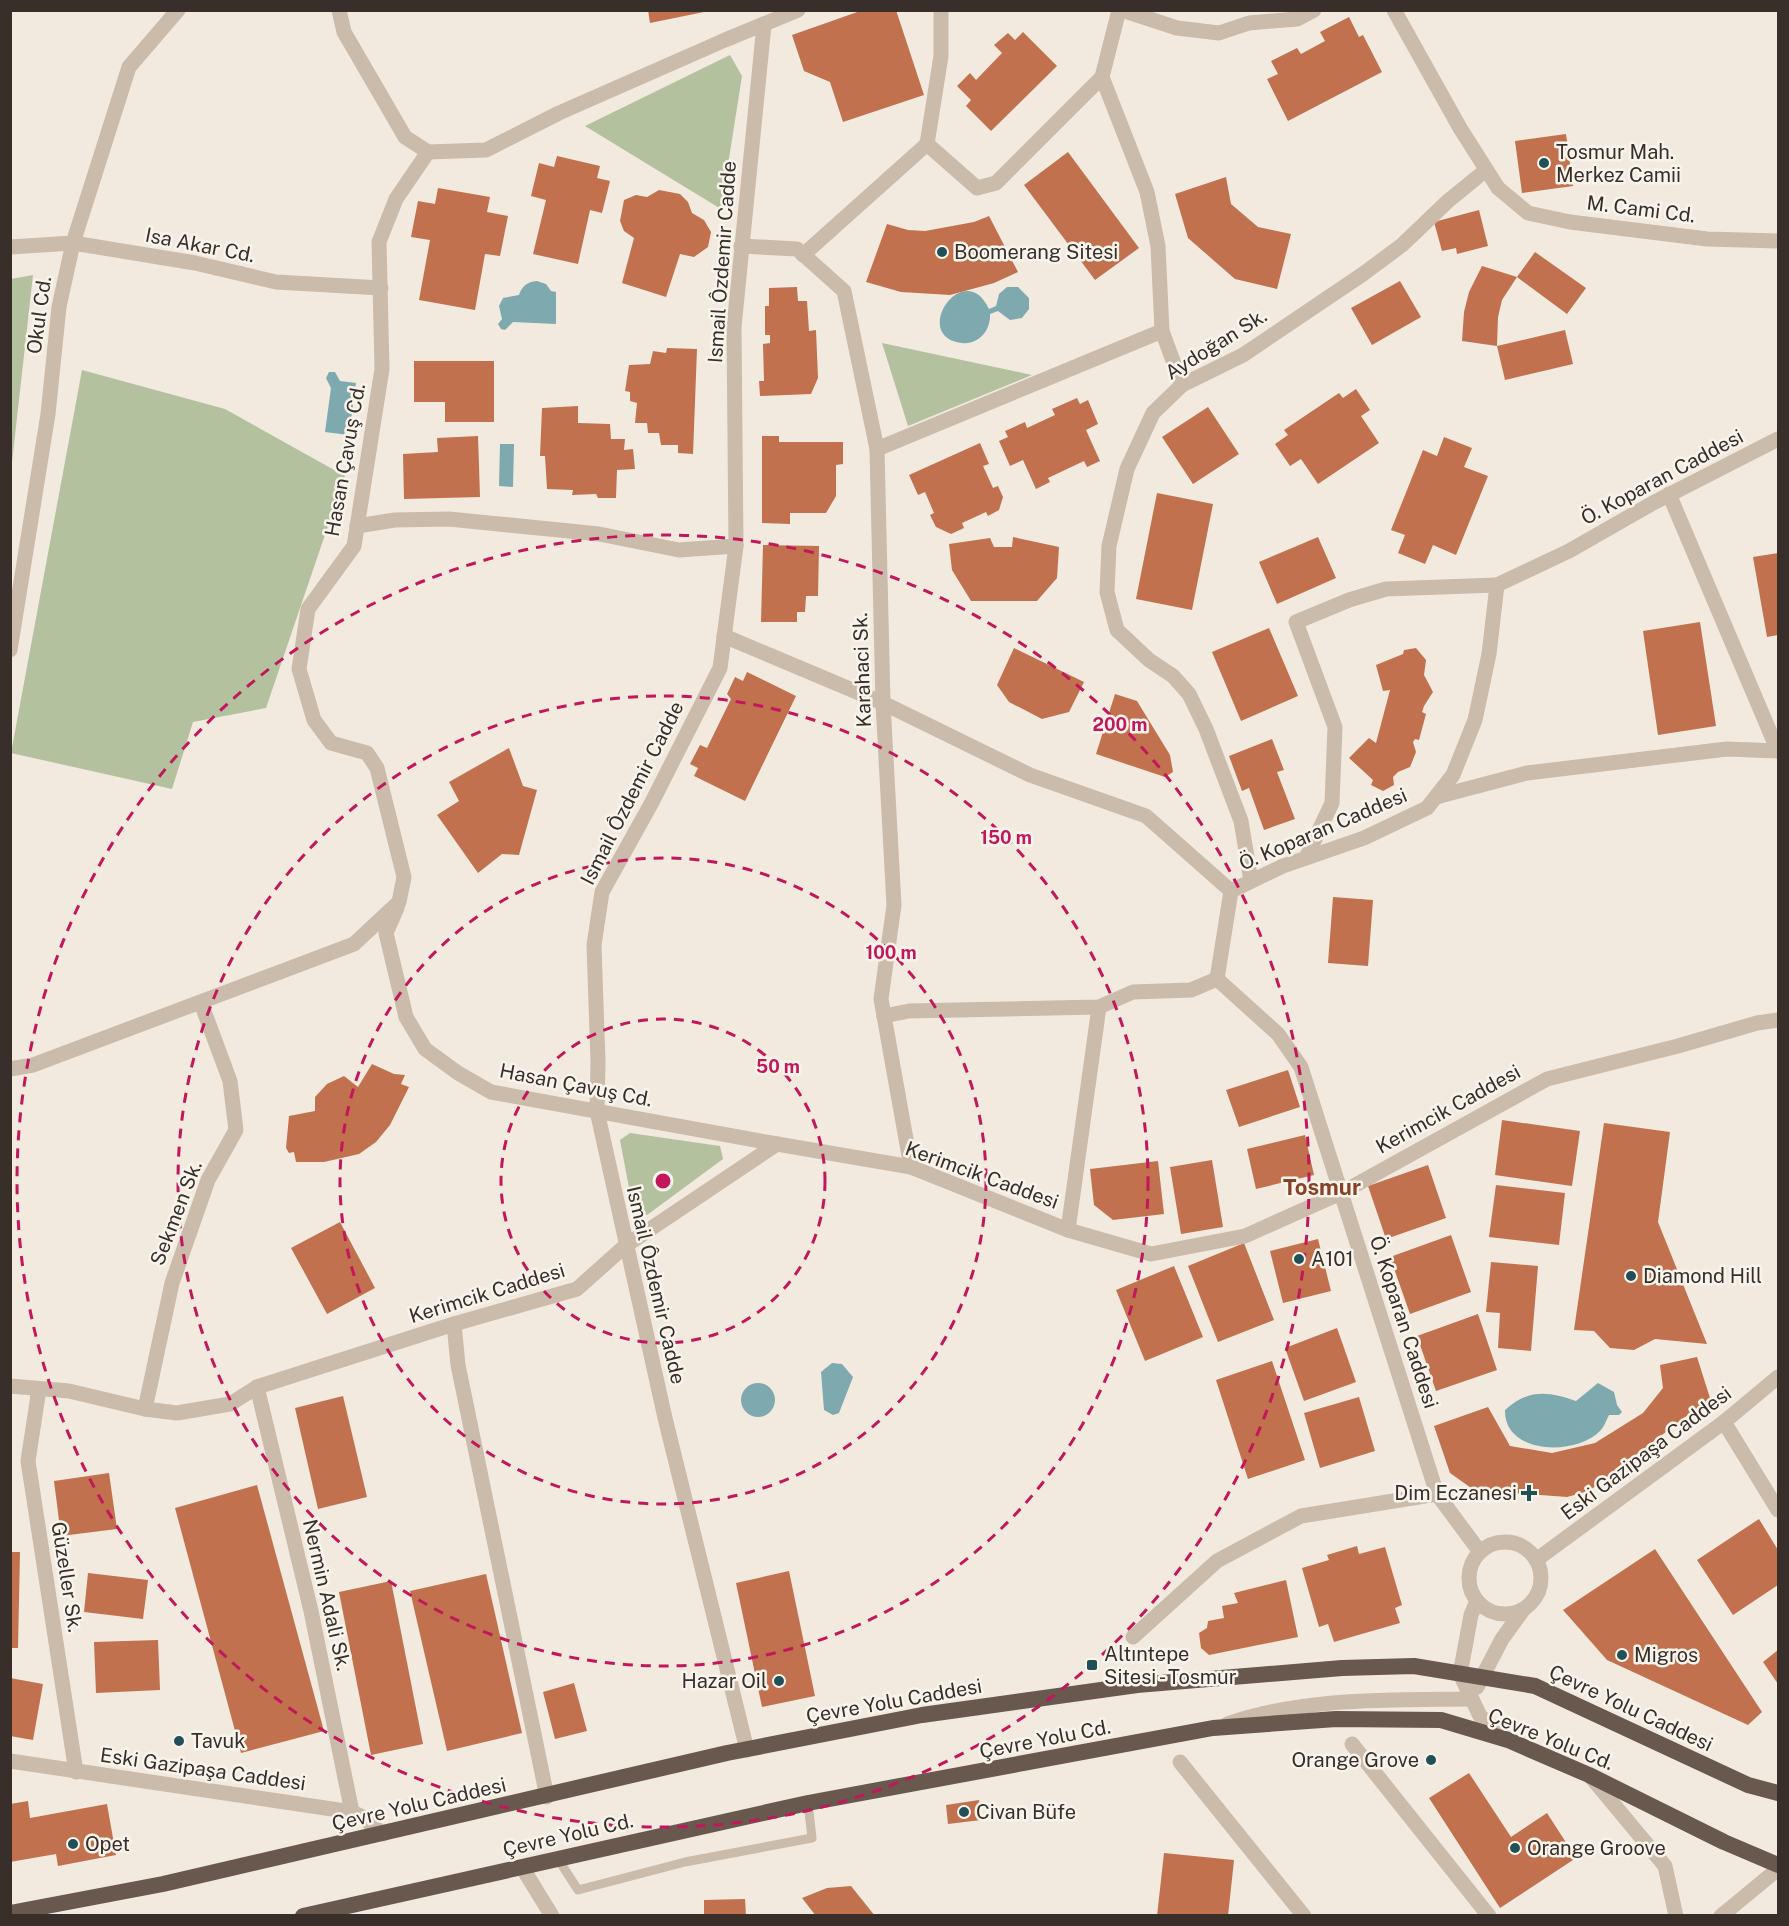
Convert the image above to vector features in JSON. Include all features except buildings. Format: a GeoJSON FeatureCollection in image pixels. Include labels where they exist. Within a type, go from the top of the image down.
{"type":"FeatureCollection","features":[{"type":"Feature","properties":{"kind":"highway","name":"Çevre Yolu Caddesi"},"geometry":{"type":"LineString","coordinates":[[10,1913],[163,1884],[747,1750],[922,1715],[1137,1685],[1341,1668],[1414,1666],[1535,1686],[1748,1785],[1779,1793]]}},
{"type":"Feature","properties":{"kind":"highway","name":"Çevre Yolu Cd."},"geometry":{"type":"LineString","coordinates":[[303,1916],[808,1803],[1213,1728],[1336,1719],[1430,1719],[1508,1740],[1589,1774],[1779,1867]]}},
{"type":"Feature","properties":{"kind":"street","name":"Okul Cd."},"geometry":{"type":"LineString","coordinates":[[10,650],[48,414],[59,307],[73,243],[129,67],[178,10]]}},
{"type":"Feature","properties":{"kind":"street"},"geometry":{"type":"LineString","coordinates":[[339,10],[344,32],[405,137],[428,152],[486,150],[559,113],[798,10]]}},
{"type":"Feature","properties":{"kind":"street"},"geometry":{"type":"LineString","coordinates":[[803,255],[927,144],[941,56],[941,10]]}},
{"type":"Feature","properties":{"kind":"street"},"geometry":{"type":"LineString","coordinates":[[927,144],[977,188],[996,183],[1102,77],[1120,10],[1177,28],[1219,33],[1249,23],[1297,20],[1314,10]]}},
{"type":"Feature","properties":{"kind":"street","name":"M. Cami Cd."},"geometry":{"type":"LineString","coordinates":[[1394,10],[1497,188],[1528,213],[1570,222],[1707,239],[1779,241]]}},
{"type":"Feature","properties":{"kind":"street","name":"Ismail Ôzdemir Cadde"},"geometry":{"type":"LineString","coordinates":[[747,1750],[664,1418],[597,1111],[598,1062],[594,945],[602,892],[651,804],[720,668],[736,546],[734,327],[764,25]]}},
{"type":"Feature","properties":{"kind":"street"},"geometry":{"type":"LineString","coordinates":[[1102,77],[1148,192],[1158,246],[1162,331],[1182,385]]}},
{"type":"Feature","properties":{"kind":"street","name":"Hasan Çavuş Cd."},"geometry":{"type":"LineString","coordinates":[[428,152],[396,199],[379,242],[382,369],[354,546],[308,609],[299,669],[314,720],[331,743],[367,753],[377,768],[404,877],[399,902],[386,933],[406,1017],[425,1049],[458,1073],[491,1092],[777,1144]]}},
{"type":"Feature","properties":{"kind":"street","name":"Aydoğan Sk."},"geometry":{"type":"LineString","coordinates":[[1251,881],[1241,821],[1206,729],[1189,694],[1173,676],[1149,660],[1117,630],[1107,592],[1109,546],[1127,469],[1153,413],[1182,385],[1243,355],[1363,274],[1402,245],[1448,201],[1486,170]]}},
{"type":"Feature","properties":{"kind":"street","name":"Isa Akar Cd."},"geometry":{"type":"LineString","coordinates":[[10,247],[73,243],[195,263],[276,282],[381,288]]}},
{"type":"Feature","properties":{"kind":"street","name":"Karahaci Sk."},"geometry":{"type":"LineString","coordinates":[[741,246],[796,249],[844,291],[877,449],[883,703],[894,904],[881,999],[912,1167]]}},
{"type":"Feature","properties":{"kind":"street"},"geometry":{"type":"LineString","coordinates":[[877,449],[1162,331]]}},
{"type":"Feature","properties":{"kind":"street","name":"Ö. Koparan Caddesi"},"geometry":{"type":"LineString","coordinates":[[1480,1552],[1437,1494],[1301,1067],[1278,1034],[1217,979],[1231,891],[1306,858],[1364,838],[1427,808],[1453,776],[1475,720],[1489,654],[1497,585],[1569,551],[1669,494],[1779,439]]}},
{"type":"Feature","properties":{"kind":"street"},"geometry":{"type":"LineString","coordinates":[[1436,797],[1527,773],[1727,749],[1778,751],[1669,494]]}},
{"type":"Feature","properties":{"kind":"street"},"geometry":{"type":"LineString","coordinates":[[357,526],[395,520],[449,519],[599,534],[679,550],[736,546]]}},
{"type":"Feature","properties":{"kind":"street"},"geometry":{"type":"LineString","coordinates":[[1306,858],[1332,803],[1335,727],[1296,622],[1349,600],[1386,589],[1497,585]]}},
{"type":"Feature","properties":{"kind":"street"},"geometry":{"type":"LineString","coordinates":[[724,636],[883,703],[1030,776],[1146,816],[1231,891]]}},
{"type":"Feature","properties":{"kind":"street"},"geometry":{"type":"LineString","coordinates":[[10,1069],[33,1065],[354,944],[399,902]]}},
{"type":"Feature","properties":{"kind":"street"},"geometry":{"type":"LineString","coordinates":[[884,1016],[909,1011],[1099,1007],[1133,992],[1191,990],[1217,979]]}},
{"type":"Feature","properties":{"kind":"street","name":"Sekmen Sk."},"geometry":{"type":"LineString","coordinates":[[145,1409],[172,1283],[208,1180],[236,1130],[230,1081],[201,1003]]}},
{"type":"Feature","properties":{"kind":"street"},"geometry":{"type":"LineString","coordinates":[[1068,1230],[1099,1007]]}},
{"type":"Feature","properties":{"kind":"street","name":"Kerimcik Caddesi"},"geometry":{"type":"LineString","coordinates":[[10,1386],[69,1391],[145,1409],[177,1413],[230,1404],[257,1388],[454,1324],[577,1289],[625,1246],[777,1144],[912,1167],[1068,1230],[1151,1254],[1245,1236],[1341,1193],[1547,1079],[1678,1046],[1757,1023],[1779,1020]]}},
{"type":"Feature","properties":{"kind":"street"},"geometry":{"type":"LineString","coordinates":[[454,1324],[458,1365],[547,1797]]}},
{"type":"Feature","properties":{"kind":"street","name":"Eski Gazipaşa Caddesi"},"geometry":{"type":"LineString","coordinates":[[1536,1560],[1724,1422],[1779,1377]]}},
{"type":"Feature","properties":{"kind":"street","name":"Nermin Adali Sk."},"geometry":{"type":"LineString","coordinates":[[257,1388],[311,1611],[352,1812]]}},
{"type":"Feature","properties":{"kind":"street","name":"Güzeller Sk."},"geometry":{"type":"LineString","coordinates":[[39,1389],[28,1461],[76,1772]]}},
{"type":"Feature","properties":{"kind":"street"},"geometry":{"type":"LineString","coordinates":[[1724,1422],[1779,1510]]}},
{"type":"Feature","properties":{"kind":"street"},"geometry":{"type":"LineString","coordinates":[[1133,1637],[1217,1561],[1300,1516],[1437,1494]]}},
{"type":"Feature","properties":{"kind":"street"},"geometry":{"type":"LineString","coordinates":[[1471,1699],[1522,1610],[1538,1593],[1540,1569],[1530,1551],[1510,1542],[1488,1546],[1480,1552],[1470,1571],[1469,1582],[1478,1601],[1487,1609],[1499,1614],[1511,1614],[1522,1610]]}},
{"type":"Feature","properties":{"kind":"street"},"geometry":{"type":"LineString","coordinates":[[1478,1601],[1471,1615],[1460,1674],[1480,1716],[1508,1740]]}},
{"type":"Feature","properties":{"kind":"street"},"geometry":{"type":"LineString","coordinates":[[1213,1728],[1257,1713],[1334,1702],[1471,1699]]}},
{"type":"Feature","properties":{"kind":"street"},"geometry":{"type":"LineString","coordinates":[[1352,1744],[1489,1916]]}},
{"type":"Feature","properties":{"kind":"street","name":"Eski Gazipaşa Caddesi"},"geometry":{"type":"LineString","coordinates":[[10,1761],[352,1812],[361,1816],[382,1834]]}},
{"type":"Feature","properties":{"kind":"street"},"geometry":{"type":"LineString","coordinates":[[1180,1761],[1304,1916]]}},
{"type":"Feature","properties":{"kind":"street"},"geometry":{"type":"LineString","coordinates":[[1589,1774],[1665,1866],[1676,1916]]}},
{"type":"Feature","properties":{"kind":"street"},"geometry":{"type":"LineString","coordinates":[[522,1867],[552,1916]]}},
{"type":"Feature","properties":{"kind":"street"},"geometry":{"type":"LineString","coordinates":[[1721,1916],[1779,1867]]}},
{"type":"Feature","properties":{"kind":"lane"},"geometry":{"type":"LineString","coordinates":[[558,1859],[578,1890],[685,1862],[812,1838],[808,1803]]}},
{"type":"Feature","properties":{"kind":"green space"},"geometry":{"type":"Polygon","coordinates":[[[730,55],[742,76],[721,209],[585,126],[730,55]]]}},
{"type":"Feature","properties":{"kind":"green space"},"geometry":{"type":"Polygon","coordinates":[[[33,275],[11,471],[11,279],[33,275]]]}},
{"type":"Feature","properties":{"kind":"green space"},"geometry":{"type":"Polygon","coordinates":[[[882,343],[1032,375],[908,426],[882,343]]]}},
{"type":"Feature","properties":{"kind":"green space"},"geometry":{"type":"Polygon","coordinates":[[[82,370],[225,409],[345,476],[266,708],[193,722],[172,789],[11,753],[82,370]]]}},
{"type":"Feature","properties":{"kind":"green space"},"geometry":{"type":"Polygon","coordinates":[[[630,1133],[720,1146],[723,1159],[647,1215],[633,1209],[620,1140],[630,1133]]]}},
{"type":"Feature","properties":{"kind":"water"},"geometry":{"type":"Polygon","coordinates":[[[537,281],[546,284],[551,291],[556,292],[556,324],[513,322],[505,330],[501,329],[498,324],[502,319],[499,306],[503,298],[519,295],[525,285],[537,281]]]}},
{"type":"Feature","properties":{"kind":"water"},"geometry":{"type":"Polygon","coordinates":[[[1007,287],[1018,287],[1029,298],[1029,309],[1022,318],[1010,320],[998,311],[990,314],[986,331],[974,342],[962,343],[947,338],[940,328],[941,316],[946,304],[955,295],[967,291],[978,295],[989,309],[996,306],[999,294],[1007,287]]]}},
{"type":"Feature","properties":{"kind":"water"},"geometry":{"type":"Polygon","coordinates":[[[329,372],[335,372],[340,381],[356,383],[349,435],[325,432],[331,388],[326,378],[329,372]]]}},
{"type":"Feature","properties":{"kind":"water"},"geometry":{"type":"Polygon","coordinates":[[[500,444],[514,444],[513,487],[499,486],[500,444]]]}},
{"type":"Feature","properties":{"kind":"water"},"geometry":{"type":"Polygon","coordinates":[[[832,1363],[842,1364],[853,1377],[839,1413],[833,1415],[824,1410],[821,1372],[832,1363]]]}},
{"type":"Feature","properties":{"kind":"water"},"geometry":{"type":"Polygon","coordinates":[[[758,1383],[770,1388],[775,1400],[770,1412],[758,1417],[746,1412],[741,1400],[746,1388],[758,1383]]]}},
{"type":"Feature","properties":{"kind":"water"},"geometry":{"type":"Polygon","coordinates":[[[1598,1383],[1614,1392],[1617,1405],[1622,1412],[1619,1415],[1609,1415],[1601,1429],[1589,1439],[1575,1445],[1543,1447],[1528,1443],[1516,1436],[1508,1425],[1505,1410],[1522,1398],[1547,1394],[1576,1401],[1598,1383]]]}},
{"type":"Feature","properties":{"kind":"place","name":"Tosmur Mah. Merkez Camii"},"geometry":{"type":"Point","coordinates":[1544,163]}},
{"type":"Feature","properties":{"kind":"place","name":"Boomerang Sitesi"},"geometry":{"type":"Point","coordinates":[942,252]}},
{"type":"Feature","properties":{"kind":"place","name":"A101"},"geometry":{"type":"Point","coordinates":[1299,1259]}},
{"type":"Feature","properties":{"kind":"place","name":"Diamond Hill"},"geometry":{"type":"Point","coordinates":[1631,1276]}},
{"type":"Feature","properties":{"kind":"place","name":"Dim Eczanesi"},"geometry":{"type":"Point","coordinates":[1529,1493]}},
{"type":"Feature","properties":{"kind":"place","name":"Migros"},"geometry":{"type":"Point","coordinates":[1622,1655]}},
{"type":"Feature","properties":{"kind":"place","name":"Altıntepe Sitesi - Tosmur"},"geometry":{"type":"Point","coordinates":[1092,1665]}},
{"type":"Feature","properties":{"kind":"place","name":"Hazar Oil"},"geometry":{"type":"Point","coordinates":[779,1681]}},
{"type":"Feature","properties":{"kind":"place","name":"Tavuk"},"geometry":{"type":"Point","coordinates":[179,1741]}},
{"type":"Feature","properties":{"kind":"place","name":"Orange Grove"},"geometry":{"type":"Point","coordinates":[1431,1760]}},
{"type":"Feature","properties":{"kind":"place","name":"Civan Büfe"},"geometry":{"type":"Point","coordinates":[964,1812]}},
{"type":"Feature","properties":{"kind":"place","name":"Opet"},"geometry":{"type":"Point","coordinates":[73,1844]}},
{"type":"Feature","properties":{"kind":"place","name":"Orange Groove"},"geometry":{"type":"Point","coordinates":[1515,1848]}},
{"type":"Feature","properties":{"kind":"district","name":"Tosmur"},"geometry":{"type":"Point","coordinates":[1322,1187]}}]}
